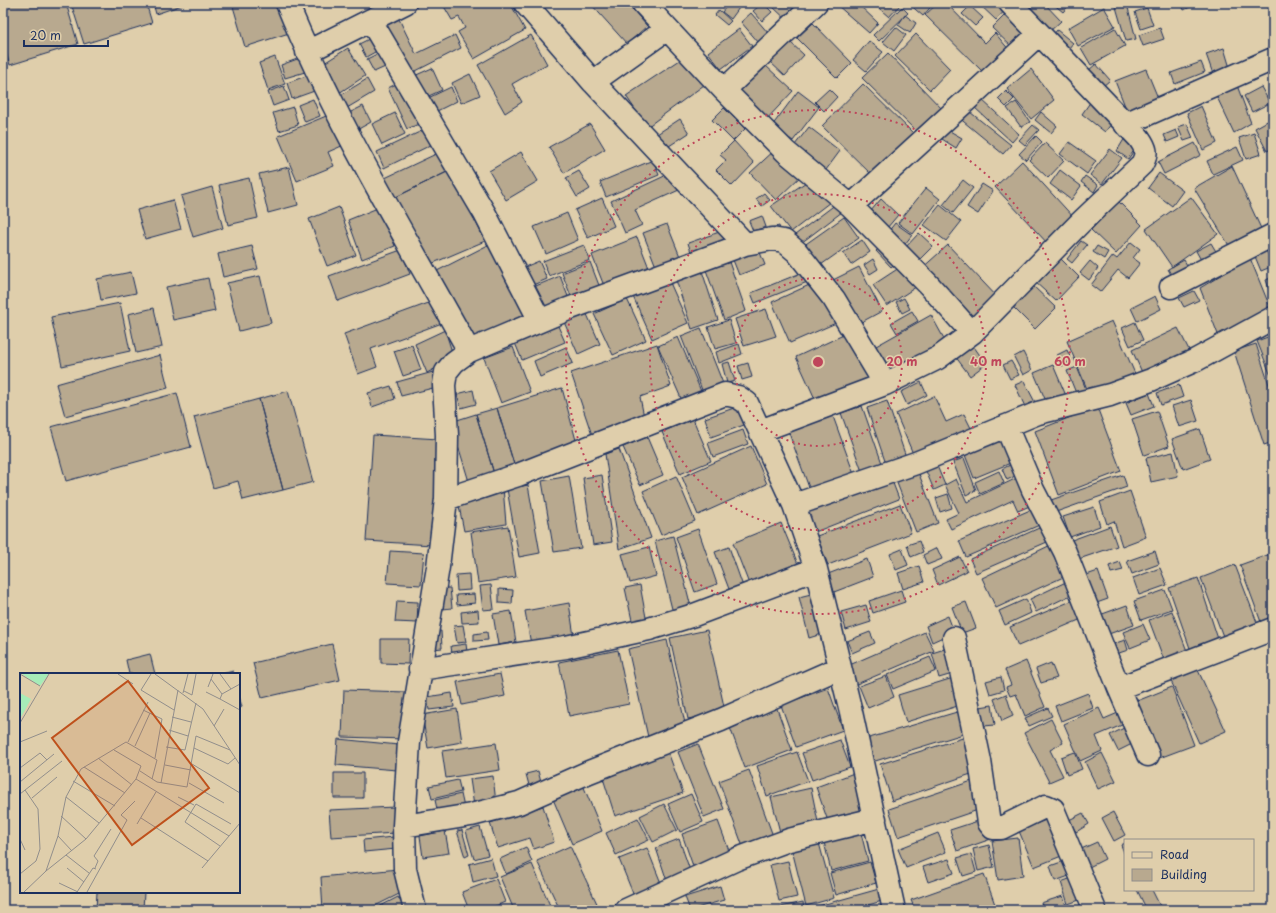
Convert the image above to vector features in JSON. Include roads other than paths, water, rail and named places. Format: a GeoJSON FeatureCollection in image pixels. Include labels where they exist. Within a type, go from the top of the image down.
{"type":"FeatureCollection","features":[{"type":"Feature","properties":{"kind":"street"},"geometry":{"type":"LineString","coordinates":[[287,3],[307,52],[339,116],[469,351]]}},
{"type":"Feature","properties":{"kind":"street"},"geometry":{"type":"LineString","coordinates":[[307,52],[405,3]]}},
{"type":"Feature","properties":{"kind":"street"},"geometry":{"type":"LineString","coordinates":[[525,3],[593,82],[745,244]]}},
{"type":"Feature","properties":{"kind":"street"},"geometry":{"type":"LineString","coordinates":[[643,3],[724,90],[786,152],[851,206],[923,279],[972,333]]}},
{"type":"Feature","properties":{"kind":"street"},"geometry":{"type":"LineString","coordinates":[[724,90],[816,3]]}},
{"type":"Feature","properties":{"kind":"street"},"geometry":{"type":"LineString","coordinates":[[760,431],[884,384],[938,358],[972,333],[1080,223],[1142,164],[1146,156],[1146,147],[1126,124],[1010,3]]}},
{"type":"Feature","properties":{"kind":"street"},"geometry":{"type":"LineString","coordinates":[[371,21],[485,214],[540,321]]}},
{"type":"Feature","properties":{"kind":"street"},"geometry":{"type":"LineString","coordinates":[[593,82],[667,29]]}},
{"type":"Feature","properties":{"kind":"street"},"geometry":{"type":"LineString","coordinates":[[851,206],[1039,34]]}},
{"type":"Feature","properties":{"kind":"street"},"geometry":{"type":"LineString","coordinates":[[1126,124],[1273,59]]}},
{"type":"Feature","properties":{"kind":"street"},"geometry":{"type":"LineString","coordinates":[[1171,287],[1273,235]]}},
{"type":"Feature","properties":{"kind":"street"},"geometry":{"type":"LineString","coordinates":[[415,910],[405,869],[404,826],[409,742],[438,567],[446,499],[447,435],[444,385],[446,372],[454,362],[469,351],[540,321],[745,244],[772,239],[784,241],[797,252],[834,299],[884,384]]}},
{"type":"Feature","properties":{"kind":"street"},"geometry":{"type":"LineString","coordinates":[[794,505],[916,463],[1038,413],[1110,395],[1151,380],[1196,360],[1273,318]]}},
{"type":"Feature","properties":{"kind":"street"},"geometry":{"type":"LineString","coordinates":[[446,499],[518,475],[725,394],[738,397],[747,403],[794,505],[816,569],[851,712],[894,910]]}},
{"type":"Feature","properties":{"kind":"street"},"geometry":{"type":"LineString","coordinates":[[1006,426],[1033,490],[1065,552],[1119,688],[1148,755]]}},
{"type":"Feature","properties":{"kind":"street"},"geometry":{"type":"LineString","coordinates":[[420,669],[566,647],[649,629],[694,615],[816,569]]}},
{"type":"Feature","properties":{"kind":"street"},"geometry":{"type":"LineString","coordinates":[[1119,688],[1273,629]]}},
{"type":"Feature","properties":{"kind":"street"},"geometry":{"type":"LineString","coordinates":[[954,638],[980,761],[989,823],[993,828],[1001,828],[1046,806],[1053,809],[1095,910]]}},
{"type":"Feature","properties":{"kind":"street"},"geometry":{"type":"LineString","coordinates":[[404,826],[471,816],[519,803],[589,772],[721,720],[839,668]]}},
{"type":"Feature","properties":{"kind":"street"},"geometry":{"type":"LineString","coordinates":[[626,910],[736,860],[789,840],[875,819]]}}]}
